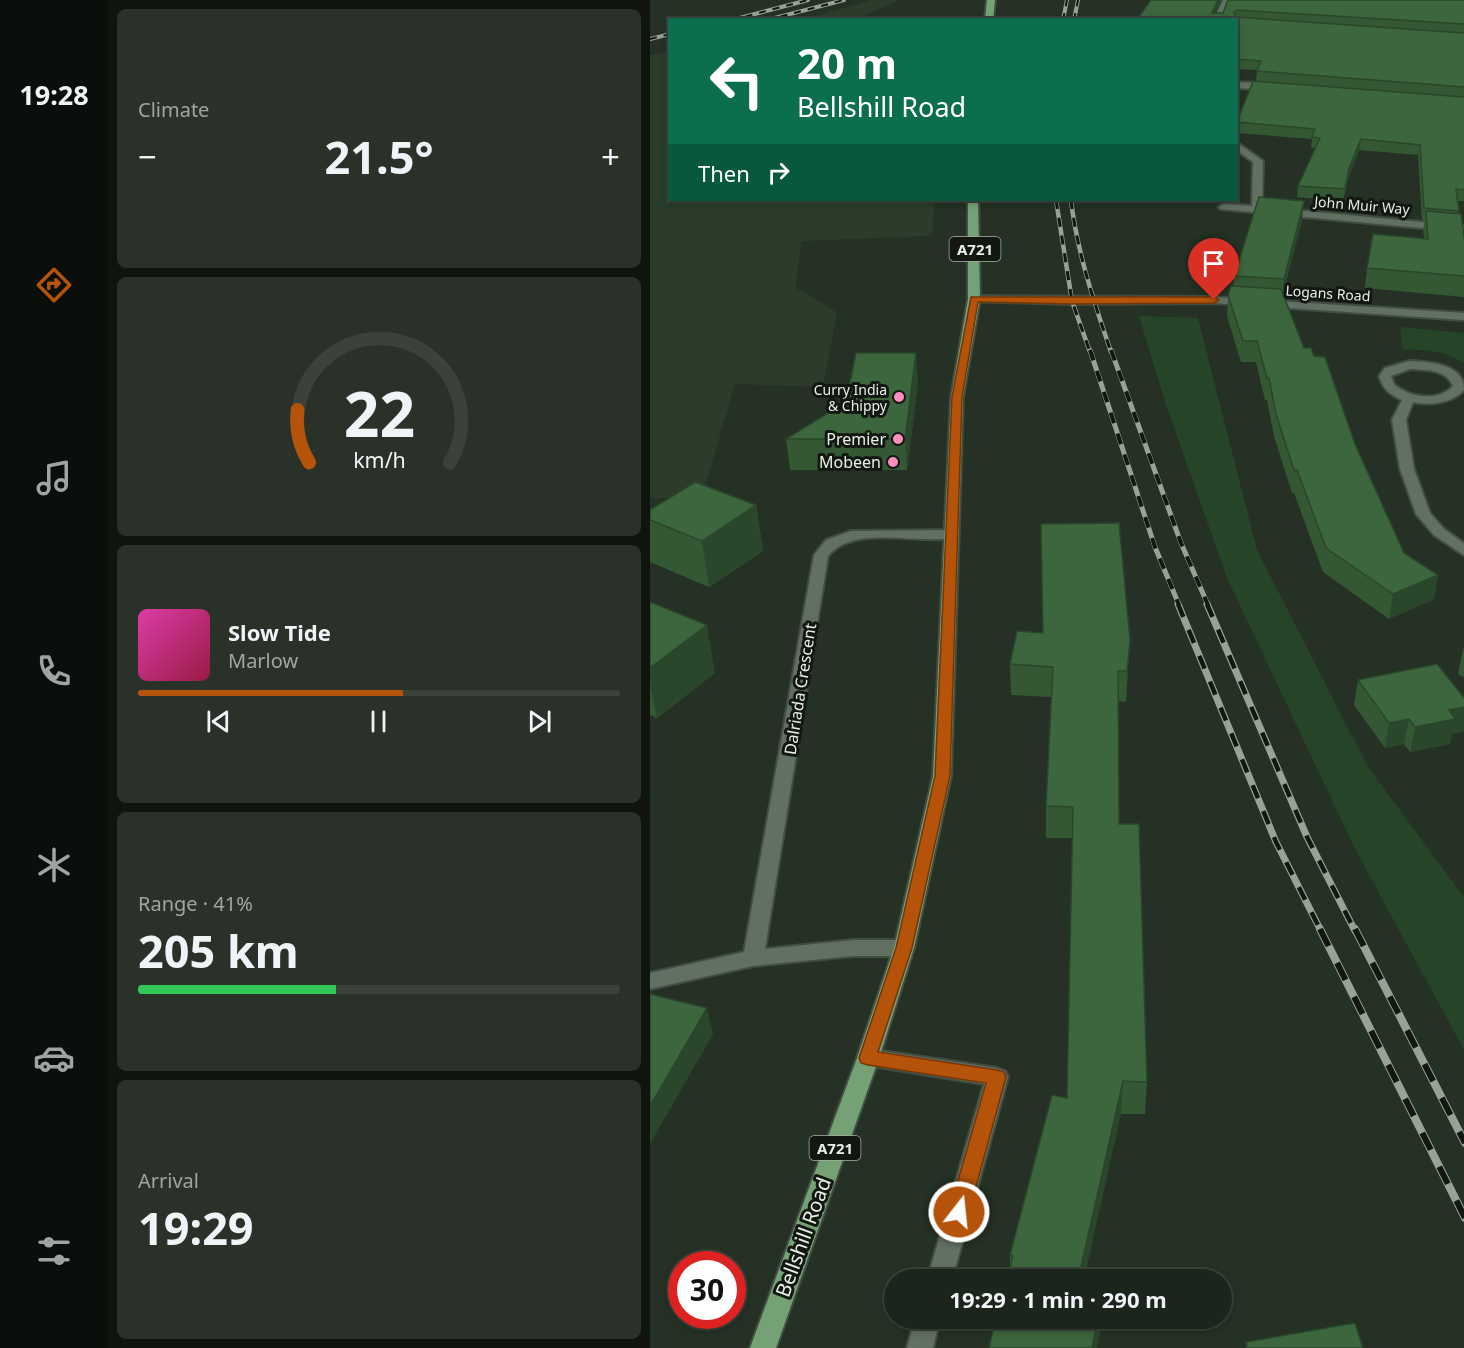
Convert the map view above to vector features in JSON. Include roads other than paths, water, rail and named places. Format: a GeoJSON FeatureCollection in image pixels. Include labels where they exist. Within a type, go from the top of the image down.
{"type":"FeatureCollection","features":[{"type":"Feature","properties":{"kind":"main road"},"geometry":{"type":"LineString","coordinates":[[989,18],[991,0]]}},
{"type":"Feature","properties":{"kind":"main road","name":"Bellshill Road"},"geometry":{"type":"LineString","coordinates":[[763,1348],[868,1058],[904,948],[942,776],[957,397],[974,299],[973,201]]}},
{"type":"Feature","properties":{"kind":"street"},"geometry":{"type":"LineString","coordinates":[[1216,18],[1223,4],[1228,0]]}},
{"type":"Feature","properties":{"kind":"street"},"geometry":{"type":"LineString","coordinates":[[1238,86],[1276,88]]}},
{"type":"Feature","properties":{"kind":"street"},"geometry":{"type":"LineString","coordinates":[[1238,146],[1258,161],[1257,209]]}},
{"type":"Feature","properties":{"kind":"street","name":"John Muir Way"},"geometry":{"type":"LineString","coordinates":[[1224,207],[1464,229]]}},
{"type":"Feature","properties":{"kind":"street","name":"Logans Road"},"geometry":{"type":"LineString","coordinates":[[974,299],[1214,300],[1464,317]]}},
{"type":"Feature","properties":{"kind":"street"},"geometry":{"type":"LineString","coordinates":[[1409,365],[1434,367],[1446,371],[1459,381],[1458,392],[1443,399],[1409,398],[1389,388],[1385,382],[1385,376],[1389,371],[1409,365]]}},
{"type":"Feature","properties":{"kind":"street"},"geometry":{"type":"LineString","coordinates":[[1409,398],[1399,420],[1407,469],[1422,514],[1439,532],[1464,552]]}},
{"type":"Feature","properties":{"kind":"street","name":"Dalriada Crescent"},"geometry":{"type":"LineString","coordinates":[[753,958],[821,555],[831,543],[851,535],[952,534]]}},
{"type":"Feature","properties":{"kind":"street"},"geometry":{"type":"LineString","coordinates":[[650,981],[753,958],[853,948],[904,948]]}},
{"type":"Feature","properties":{"kind":"street"},"geometry":{"type":"LineString","coordinates":[[868,1058],[997,1077],[942,1269]]}},
{"type":"Feature","properties":{"kind":"street"},"geometry":{"type":"LineString","coordinates":[[920,1348],[925,1329]]}},
{"type":"Feature","properties":{"kind":"railway"},"geometry":{"type":"LineString","coordinates":[[740,18],[808,0]]}},
{"type":"Feature","properties":{"kind":"railway"},"geometry":{"type":"LineString","coordinates":[[775,18],[844,0]]}},
{"type":"Feature","properties":{"kind":"railway"},"geometry":{"type":"LineString","coordinates":[[1063,18],[1067,0]]}},
{"type":"Feature","properties":{"kind":"railway"},"geometry":{"type":"LineString","coordinates":[[1074,18],[1078,0]]}},
{"type":"Feature","properties":{"kind":"railway"},"geometry":{"type":"LineString","coordinates":[[650,39],[668,34]]}},
{"type":"Feature","properties":{"kind":"railway"},"geometry":{"type":"LineString","coordinates":[[1056,201],[1072,301],[1090,352]]}},
{"type":"Feature","properties":{"kind":"railway"},"geometry":{"type":"LineString","coordinates":[[1071,201],[1092,296],[1111,352]]}},
{"type":"Feature","properties":{"kind":"railway"},"geometry":{"type":"LineString","coordinates":[[1090,350],[1155,547],[1179,605]]}},
{"type":"Feature","properties":{"kind":"railway"},"geometry":{"type":"LineString","coordinates":[[1111,350],[1181,543],[1208,605]]}},
{"type":"Feature","properties":{"kind":"railway"},"geometry":{"type":"LineString","coordinates":[[1178,604],[1276,842],[1321,931]]}},
{"type":"Feature","properties":{"kind":"railway"},"geometry":{"type":"LineString","coordinates":[[1207,604],[1307,837],[1355,931]]}},
{"type":"Feature","properties":{"kind":"railway"},"geometry":{"type":"LineString","coordinates":[[1320,929],[1465,1218]]}},
{"type":"Feature","properties":{"kind":"railway"},"geometry":{"type":"LineString","coordinates":[[1355,929],[1465,1143]]}},
{"type":"Feature","properties":{"kind":"place","name":"Curry India & Chippy"},"geometry":{"type":"Point","coordinates":[899,397]}},
{"type":"Feature","properties":{"kind":"place","name":"Premier"},"geometry":{"type":"Point","coordinates":[898,439]}},
{"type":"Feature","properties":{"kind":"place","name":"Mobeen"},"geometry":{"type":"Point","coordinates":[893,462]}}]}
